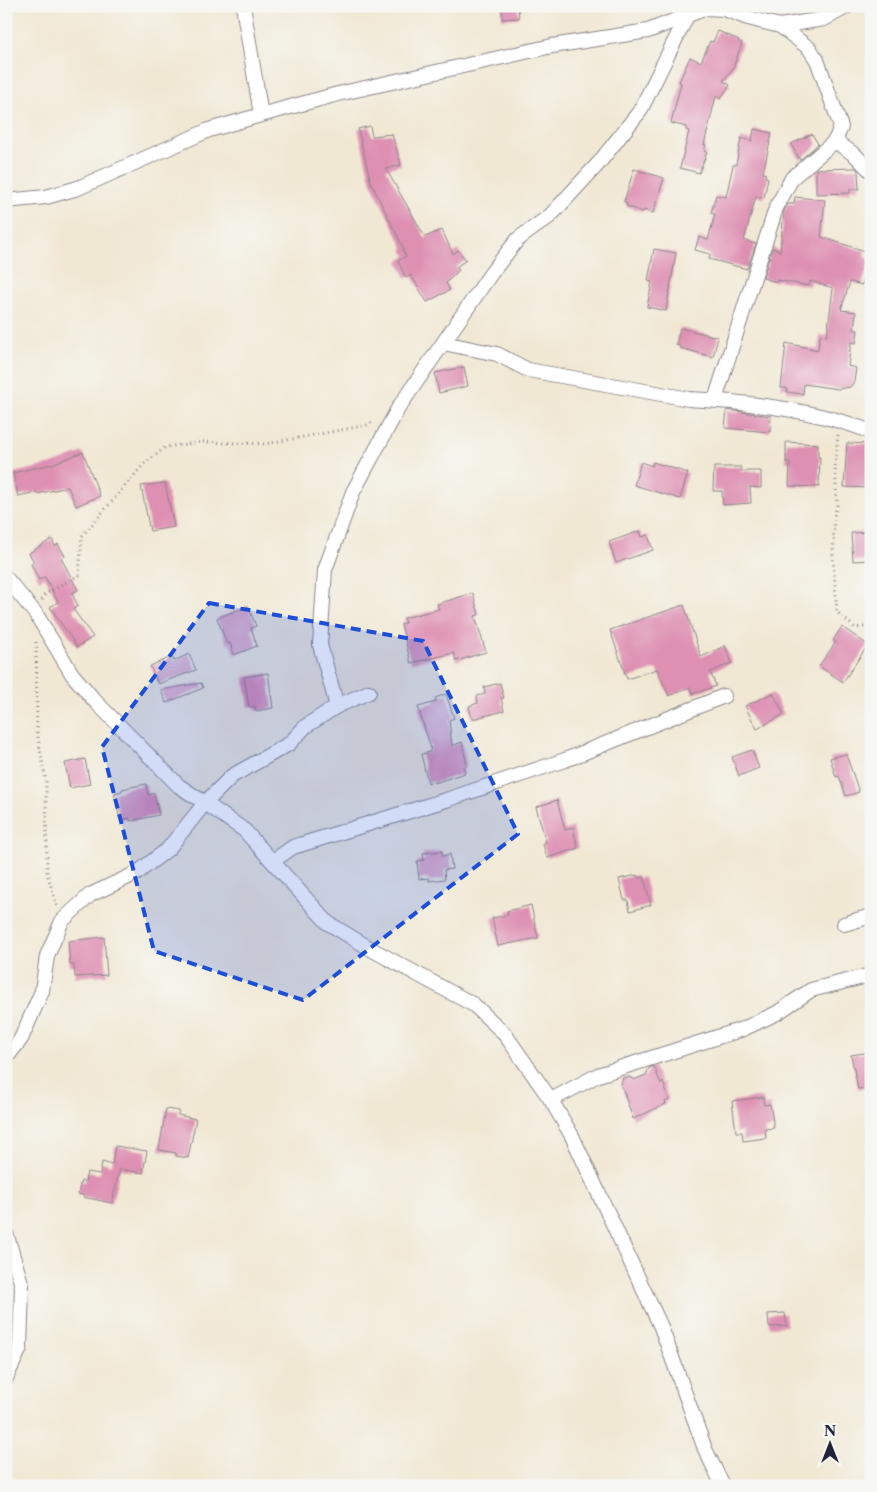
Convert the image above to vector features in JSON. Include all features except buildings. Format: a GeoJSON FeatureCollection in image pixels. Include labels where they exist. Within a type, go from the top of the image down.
{"type":"FeatureCollection","features":[{"type":"Feature","properties":{"kind":"street"},"geometry":{"type":"LineString","coordinates":[[242,6],[261,115]]}},
{"type":"Feature","properties":{"kind":"street"},"geometry":{"type":"LineString","coordinates":[[6,200],[46,197],[78,188],[209,130],[261,115],[338,94],[552,46],[648,31],[690,10],[706,8],[724,9],[748,18],[780,26],[824,19],[848,6]]}},
{"type":"Feature","properties":{"kind":"street"},"geometry":{"type":"LineString","coordinates":[[337,706],[320,645],[325,570],[353,492],[399,406],[492,272],[518,239],[550,216],[598,164],[640,111],[690,10]]}},
{"type":"Feature","properties":{"kind":"street"},"geometry":{"type":"LineString","coordinates":[[714,400],[734,343],[776,208],[792,178],[834,141],[841,127],[817,60],[809,48],[780,26]]}},
{"type":"Feature","properties":{"kind":"street"},"geometry":{"type":"LineString","coordinates":[[834,141],[855,155],[871,171]]}},
{"type":"Feature","properties":{"kind":"street"},"geometry":{"type":"LineString","coordinates":[[443,343],[497,354],[528,370],[689,399],[714,400],[807,414],[855,425],[871,432]]}},
{"type":"Feature","properties":{"kind":"street"},"geometry":{"type":"LineString","coordinates":[[6,578],[36,614],[72,674],[95,701],[179,786],[244,830],[328,923],[370,949],[474,1005],[504,1034],[551,1100],[572,1136],[661,1327],[705,1448],[723,1486]]}},
{"type":"Feature","properties":{"kind":"street"},"geometry":{"type":"LineString","coordinates":[[6,1058],[21,1039],[42,991],[48,956],[62,921],[90,895],[137,873],[168,849],[205,803],[232,776],[289,744],[306,726],[337,706],[369,692]]}},
{"type":"Feature","properties":{"kind":"street"},"geometry":{"type":"LineString","coordinates":[[273,861],[292,847],[446,800],[565,760],[724,696]]}},
{"type":"Feature","properties":{"kind":"street"},"geometry":{"type":"LineString","coordinates":[[844,924],[871,916]]}},
{"type":"Feature","properties":{"kind":"street"},"geometry":{"type":"LineString","coordinates":[[551,1100],[598,1075],[742,1029],[777,1013],[811,990],[871,975]]}},
{"type":"Feature","properties":{"kind":"street"},"geometry":{"type":"LineString","coordinates":[[6,1233],[22,1286],[20,1348],[6,1378]]}},
{"type":"Feature","properties":{"kind":"path"},"geometry":{"type":"LineString","coordinates":[[62,921],[47,873],[46,782],[37,732],[35,680],[36,614],[44,594],[79,575],[82,536],[144,464],[166,448],[202,442],[265,444],[368,425],[376,420]]}},
{"type":"Feature","properties":{"kind":"path"},"geometry":{"type":"LineString","coordinates":[[840,422],[837,446],[837,505],[833,529],[837,612],[855,628],[871,626]]}},
{"type":"Feature","properties":{"kind":"highlighted area"},"geometry":{"type":"Polygon","coordinates":[[[209,603],[423,641],[518,834],[303,1000],[154,951],[102,747],[209,603]]]}}]}
